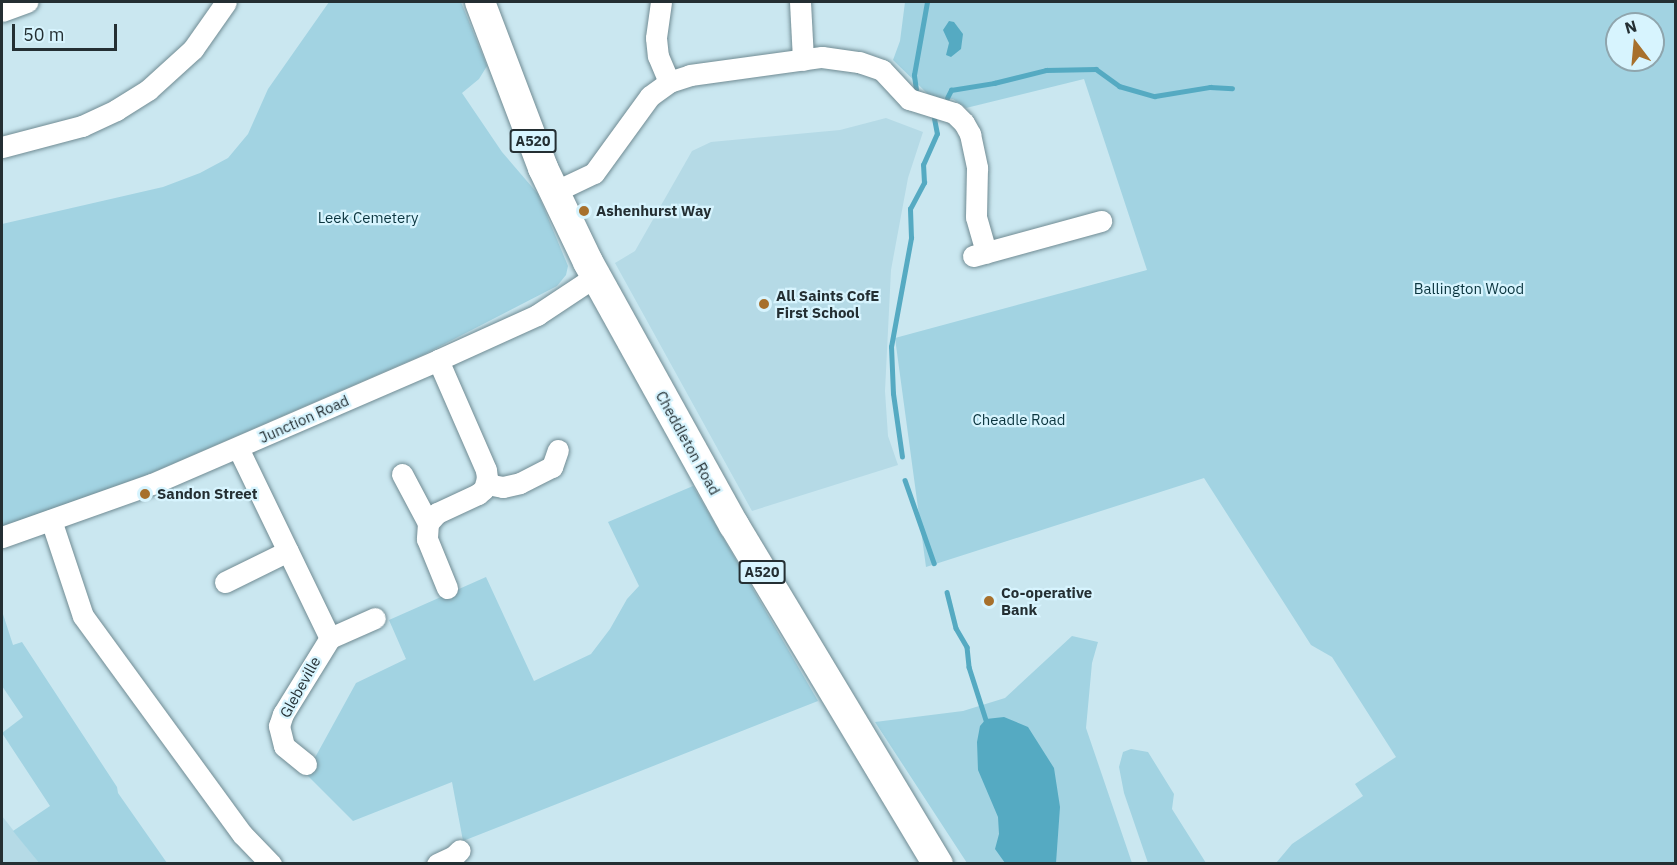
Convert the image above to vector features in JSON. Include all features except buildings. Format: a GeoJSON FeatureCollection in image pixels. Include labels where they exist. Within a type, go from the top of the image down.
{"type":"FeatureCollection","features":[{"type":"Feature","properties":{"kind":"highway","name":"Cheddleton Road"},"geometry":{"type":"LineString","coordinates":[[480,2],[554,192],[596,276],[734,525],[938,864]]}},
{"type":"Feature","properties":{"kind":"street"},"geometry":{"type":"LineString","coordinates":[[2,11],[27,2]]}},
{"type":"Feature","properties":{"kind":"street"},"geometry":{"type":"LineString","coordinates":[[2,147],[82,126],[116,110],[148,90],[193,49],[226,2]]}},
{"type":"Feature","properties":{"kind":"street"},"geometry":{"type":"LineString","coordinates":[[661,2],[656,38],[658,56],[669,82]]}},
{"type":"Feature","properties":{"kind":"street"},"geometry":{"type":"LineString","coordinates":[[800,2],[803,60]]}},
{"type":"Feature","properties":{"kind":"street"},"geometry":{"type":"LineString","coordinates":[[554,192],[594,173],[650,96],[669,82],[690,75],[822,57],[859,62],[882,70],[909,99],[954,113],[964,123],[970,134],[977,168],[976,217],[979,255],[1106,219]]}},
{"type":"Feature","properties":{"kind":"street","name":"Junction Road"},"geometry":{"type":"LineString","coordinates":[[2,537],[152,484],[238,448],[537,315],[596,276]]}},
{"type":"Feature","properties":{"kind":"street"},"geometry":{"type":"LineString","coordinates":[[438,360],[486,470],[487,483],[478,494],[437,513],[428,523],[427,539],[447,588]]}},
{"type":"Feature","properties":{"kind":"street"},"geometry":{"type":"LineString","coordinates":[[238,448],[330,638],[375,618]]}},
{"type":"Feature","properties":{"kind":"street"},"geometry":{"type":"LineString","coordinates":[[487,483],[503,487],[511,486],[540,474],[552,467],[558,450]]}},
{"type":"Feature","properties":{"kind":"street"},"geometry":{"type":"LineString","coordinates":[[402,474],[424,520],[428,523]]}},
{"type":"Feature","properties":{"kind":"street"},"geometry":{"type":"LineString","coordinates":[[51,520],[83,616],[242,834],[272,864]]}},
{"type":"Feature","properties":{"kind":"street"},"geometry":{"type":"LineString","coordinates":[[225,582],[288,551]]}},
{"type":"Feature","properties":{"kind":"street","name":"Glebeville"},"geometry":{"type":"LineString","coordinates":[[306,764],[284,746],[279,726],[283,714],[330,638]]}},
{"type":"Feature","properties":{"kind":"street"},"geometry":{"type":"LineString","coordinates":[[437,864],[454,856],[460,850]]}},
{"type":"Feature","properties":{"kind":"shaded area"},"geometry":{"type":"Polygon","coordinates":[[[949,21],[954,22],[963,34],[961,49],[951,57],[946,55],[949,43],[943,30],[949,21]]]}},
{"type":"Feature","properties":{"kind":"shaded area","name":"All Saints CofE First School"},"geometry":{"type":"Polygon","coordinates":[[[886,118],[923,132],[908,178],[891,270],[885,391],[888,436],[898,465],[752,511],[615,263],[635,251],[692,151],[711,142],[840,130],[886,118]]]}},
{"type":"Feature","properties":{"kind":"shaded area"},"geometry":{"type":"Polygon","coordinates":[[[1004,717],[1028,727],[1054,768],[1060,807],[1056,863],[1005,863],[995,849],[999,834],[998,817],[978,770],[977,742],[980,726],[986,719],[1004,717]]]}},
{"type":"Feature","properties":{"kind":"shaded area"},"geometry":{"type":"Polygon","coordinates":[[[2,816],[39,863],[2,863],[2,816]]]}},
{"type":"Feature","properties":{"kind":"green space","name":"Leek Cemetery"},"geometry":{"type":"Polygon","coordinates":[[[329,2],[461,2],[487,66],[479,79],[462,93],[502,152],[538,194],[568,266],[566,275],[557,286],[425,354],[149,474],[2,527],[2,224],[163,187],[200,173],[228,158],[248,134],[268,89],[329,2]]]}},
{"type":"Feature","properties":{"kind":"green space"},"geometry":{"type":"Polygon","coordinates":[[[905,2],[1675,2],[1675,863],[1276,863],[1292,844],[1363,796],[1355,784],[1396,757],[1332,657],[1311,645],[1204,478],[926,567],[895,338],[1147,270],[1084,79],[966,108],[953,99],[932,98],[893,60],[900,41],[905,2]]]}},
{"type":"Feature","properties":{"kind":"green space"},"geometry":{"type":"Polygon","coordinates":[[[693,486],[818,701],[463,841],[452,782],[353,821],[306,774],[356,683],[406,659],[389,620],[486,577],[534,681],[591,654],[610,629],[627,599],[639,586],[608,522],[693,486]]]}},
{"type":"Feature","properties":{"kind":"green space"},"geometry":{"type":"Polygon","coordinates":[[[2,611],[13,645],[22,642],[117,787],[118,793],[167,863],[39,863],[13,831],[50,806],[2,733],[23,717],[2,686],[2,611]]]}},
{"type":"Feature","properties":{"kind":"green space"},"geometry":{"type":"Polygon","coordinates":[[[1072,636],[1098,642],[1092,663],[1086,728],[1132,863],[967,863],[875,722],[963,711],[1005,698],[1072,636]]]}},
{"type":"Feature","properties":{"kind":"green space"},"geometry":{"type":"Polygon","coordinates":[[[1131,749],[1148,752],[1174,794],[1172,809],[1206,863],[1148,863],[1124,793],[1119,767],[1123,752],[1131,749]]]}},
{"type":"Feature","properties":{"kind":"waterway"},"geometry":{"type":"LineString","coordinates":[[916,90],[914,75],[927,2]]}},
{"type":"Feature","properties":{"kind":"waterway"},"geometry":{"type":"LineString","coordinates":[[947,98],[951,90],[994,83],[1046,70],[1096,69],[1119,86],[1155,96],[1210,87],[1232,88]]}},
{"type":"Feature","properties":{"kind":"waterway"},"geometry":{"type":"LineString","coordinates":[[902,457],[893,394],[891,347],[911,238],[910,209],[924,183],[923,165],[937,134],[934,118]]}},
{"type":"Feature","properties":{"kind":"waterway"},"geometry":{"type":"LineString","coordinates":[[905,480],[934,563]]}},
{"type":"Feature","properties":{"kind":"waterway"},"geometry":{"type":"LineString","coordinates":[[947,592],[956,628],[967,647],[969,667],[987,723]]}},
{"type":"Feature","properties":{"kind":"place","name":"Ashenhurst Way"},"geometry":{"type":"Point","coordinates":[584,211]}},
{"type":"Feature","properties":{"kind":"place","name":"All Saints CofE First School"},"geometry":{"type":"Point","coordinates":[764,304]}},
{"type":"Feature","properties":{"kind":"place","name":"Sandon Street"},"geometry":{"type":"Point","coordinates":[145,494]}},
{"type":"Feature","properties":{"kind":"place","name":"Co-operative Bank"},"geometry":{"type":"Point","coordinates":[989,601]}},
{"type":"Feature","properties":{"kind":"park label","name":"Ballington Wood"},"geometry":{"type":"Point","coordinates":[1469,289]}},
{"type":"Feature","properties":{"kind":"park label","name":"Cheadle Road"},"geometry":{"type":"Point","coordinates":[1019,420]}}]}
